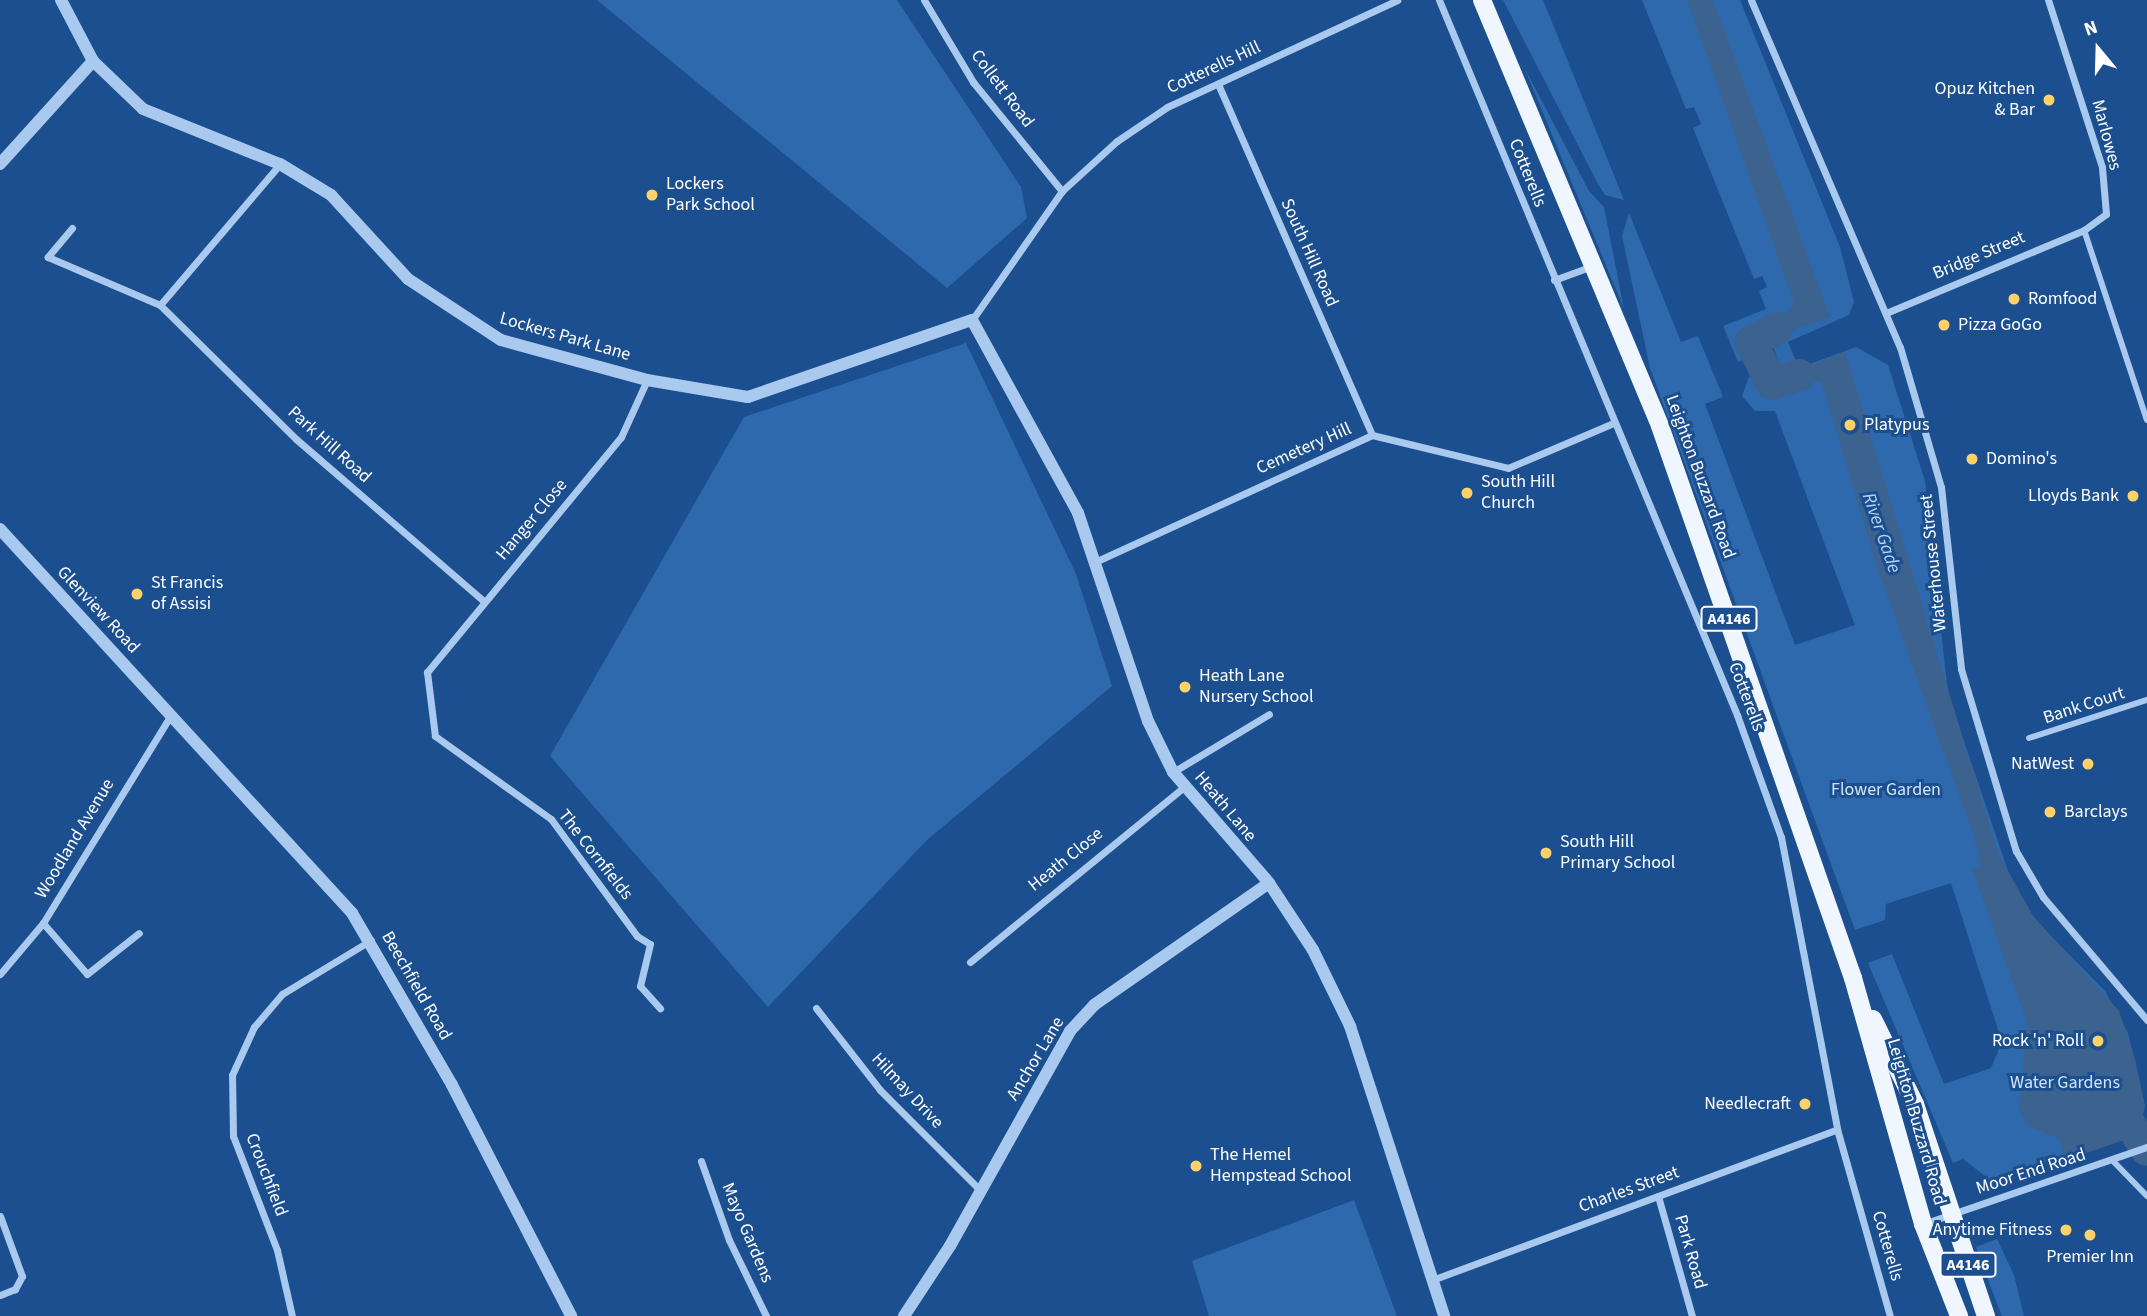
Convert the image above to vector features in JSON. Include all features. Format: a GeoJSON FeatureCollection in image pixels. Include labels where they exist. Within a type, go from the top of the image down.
{"type":"FeatureCollection","features":[{"type":"Feature","properties":{"kind":"main road","name":"Leighton Buzzard Road"},"geometry":{"type":"LineString","coordinates":[[1482,0],[1660,426],[1853,978],[1923,1224],[1959,1316]]}},
{"type":"Feature","properties":{"kind":"main road","name":"Leighton Buzzard Road"},"geometry":{"type":"LineString","coordinates":[[1853,978],[1915,1104],[1986,1316]]}},
{"type":"Feature","properties":{"kind":"street","name":"Lockers Park Lane"},"geometry":{"type":"LineString","coordinates":[[61,0],[93,61],[143,109],[280,164],[331,195],[408,279],[445,309],[501,340],[647,380],[748,397],[972,320]]}},
{"type":"Feature","properties":{"kind":"street","name":"Collett Road"},"geometry":{"type":"LineString","coordinates":[[924,0],[973,82],[1062,191]]}},
{"type":"Feature","properties":{"kind":"street","name":"Cotterells Hill"},"geometry":{"type":"LineString","coordinates":[[1062,191],[1117,141],[1217,84],[1397,0]]}},
{"type":"Feature","properties":{"kind":"street","name":"Cotterells"},"geometry":{"type":"LineString","coordinates":[[1439,0],[1611,424],[1706,638],[1781,837],[1837,1129],[1890,1316]]}},
{"type":"Feature","properties":{"kind":"street","name":"Waterhouse Street"},"geometry":{"type":"LineString","coordinates":[[1751,0],[1886,313],[1941,487],[1961,669],[2016,851],[2043,897],[2147,1020]]}},
{"type":"Feature","properties":{"kind":"street","name":"Marlowes"},"geometry":{"type":"LineString","coordinates":[[2048,0],[2102,167],[2106,214],[2084,230]]}},
{"type":"Feature","properties":{"kind":"street"},"geometry":{"type":"LineString","coordinates":[[0,164],[93,61]]}},
{"type":"Feature","properties":{"kind":"street","name":"South Hill Road"},"geometry":{"type":"LineString","coordinates":[[1217,84],[1373,435]]}},
{"type":"Feature","properties":{"kind":"street"},"geometry":{"type":"LineString","coordinates":[[160,305],[280,164]]}},
{"type":"Feature","properties":{"kind":"street"},"geometry":{"type":"LineString","coordinates":[[972,320],[1062,191]]}},
{"type":"Feature","properties":{"kind":"street","name":"Park Hill Road"},"geometry":{"type":"LineString","coordinates":[[72,228],[48,257],[160,305],[296,439],[484,601]]}},
{"type":"Feature","properties":{"kind":"street"},"geometry":{"type":"LineString","coordinates":[[2084,230],[2147,420]]}},
{"type":"Feature","properties":{"kind":"street","name":"Bridge Street"},"geometry":{"type":"LineString","coordinates":[[1886,313],[2084,230]]}},
{"type":"Feature","properties":{"kind":"street"},"geometry":{"type":"LineString","coordinates":[[1554,280],[1593,266]]}},
{"type":"Feature","properties":{"kind":"street","name":"Heath Lane"},"geometry":{"type":"LineString","coordinates":[[972,320],[1078,513],[1097,561],[1148,720],[1173,772],[1269,883],[1313,950],[1350,1026],[1444,1316]]}},
{"type":"Feature","properties":{"kind":"street","name":"Hanger Close"},"geometry":{"type":"LineString","coordinates":[[427,672],[621,437],[647,380]]}},
{"type":"Feature","properties":{"kind":"street","name":"Cemetery Hill"},"geometry":{"type":"LineString","coordinates":[[1097,561],[1373,435],[1508,468],[1611,424]]}},
{"type":"Feature","properties":{"kind":"street","name":"Glenview Road"},"geometry":{"type":"LineString","coordinates":[[0,529],[171,715]]}},
{"type":"Feature","properties":{"kind":"street","name":"The Cornfields"},"geometry":{"type":"LineString","coordinates":[[427,672],[435,736],[551,819],[637,936],[650,944],[640,986],[660,1008]]}},
{"type":"Feature","properties":{"kind":"street","name":"Bank Court"},"geometry":{"type":"LineString","coordinates":[[2029,738],[2147,700]]}},
{"type":"Feature","properties":{"kind":"street"},"geometry":{"type":"LineString","coordinates":[[1173,772],[1269,714]]}},
{"type":"Feature","properties":{"kind":"street","name":"Woodland Avenue"},"geometry":{"type":"LineString","coordinates":[[0,974],[43,923],[171,715]]}},
{"type":"Feature","properties":{"kind":"street","name":"Beechfield Road"},"geometry":{"type":"LineString","coordinates":[[171,715],[371,940],[571,1316]]}},
{"type":"Feature","properties":{"kind":"street","name":"Heath Close"},"geometry":{"type":"LineString","coordinates":[[970,962],[1185,786]]}},
{"type":"Feature","properties":{"kind":"street","name":"Anchor Lane"},"geometry":{"type":"LineString","coordinates":[[904,1316],[980,1190],[1070,1031],[1094,1005],[1269,883]]}},
{"type":"Feature","properties":{"kind":"street"},"geometry":{"type":"LineString","coordinates":[[43,923],[88,974],[139,933]]}},
{"type":"Feature","properties":{"kind":"street","name":"Crouchfield"},"geometry":{"type":"LineString","coordinates":[[292,1316],[277,1250],[233,1136],[232,1075],[254,1027],[282,994],[371,940]]}},
{"type":"Feature","properties":{"kind":"street","name":"Hilmay Drive"},"geometry":{"type":"LineString","coordinates":[[816,1008],[880,1090],[980,1190]]}},
{"type":"Feature","properties":{"kind":"street","name":"Charles Street"},"geometry":{"type":"LineString","coordinates":[[1431,1280],[1837,1129]]}},
{"type":"Feature","properties":{"kind":"street","name":"Moor End Road"},"geometry":{"type":"LineString","coordinates":[[1923,1224],[2113,1161],[2147,1147]]}},
{"type":"Feature","properties":{"kind":"street","name":"Mayo Gardens"},"geometry":{"type":"LineString","coordinates":[[701,1161],[729,1240],[766,1316]]}},
{"type":"Feature","properties":{"kind":"street"},"geometry":{"type":"LineString","coordinates":[[2113,1161],[2147,1196]]}},
{"type":"Feature","properties":{"kind":"street","name":"Park Road"},"geometry":{"type":"LineString","coordinates":[[1658,1196],[1692,1316]]}},
{"type":"Feature","properties":{"kind":"street"},"geometry":{"type":"LineString","coordinates":[[0,1216],[22,1276],[15,1289],[0,1295]]}},
{"type":"Feature","properties":{"kind":"green space"},"geometry":{"type":"Polygon","coordinates":[[[597,0],[897,0],[1021,187],[1027,218],[947,288],[597,0]]]}},
{"type":"Feature","properties":{"kind":"green space"},"geometry":{"type":"Polygon","coordinates":[[[1503,0],[1543,0],[1624,200],[1605,195],[1598,184],[1503,0]]]}},
{"type":"Feature","properties":{"kind":"green space","name":"Water Gardens"},"geometry":{"type":"Polygon","coordinates":[[[1642,0],[1740,0],[1840,247],[1854,302],[1849,315],[1788,342],[1799,368],[1856,347],[1888,365],[1925,481],[1948,694],[2013,886],[2038,923],[2105,991],[2128,1033],[2145,1106],[2140,1127],[2127,1139],[1989,1179],[1963,1159],[1953,1163],[1868,963],[1892,954],[1944,1084],[1991,1068],[2002,1042],[1951,883],[1886,904],[1885,920],[1855,930],[1650,368],[1622,236],[1629,213],[1681,342],[1698,336],[1723,397],[1705,404],[1795,645],[1855,625],[1775,411],[1755,411],[1742,396],[1749,377],[1772,368],[1776,376],[1783,373],[1773,347],[1738,362],[1723,326],[1766,309],[1759,291],[1767,287],[1762,276],[1754,279],[1693,128],[1701,124],[1694,107],[1686,109],[1642,0]]]}},
{"type":"Feature","properties":{"kind":"green space"},"geometry":{"type":"Polygon","coordinates":[[[1524,67],[1589,191],[1604,207],[1624,309],[1524,67]]]}},
{"type":"Feature","properties":{"kind":"green space"},"geometry":{"type":"Polygon","coordinates":[[[966,343],[1076,574],[1112,686],[927,840],[768,1007],[550,756],[744,417],[966,343]]]}},
{"type":"Feature","properties":{"kind":"green space"},"geometry":{"type":"Polygon","coordinates":[[[1354,1200],[1397,1316],[1209,1316],[1192,1261],[1354,1200]]]}},
{"type":"Feature","properties":{"kind":"green space"},"geometry":{"type":"Polygon","coordinates":[[[1997,1239],[2014,1275],[2024,1316],[2002,1316],[1976,1247],[1997,1239]]]}},
{"type":"Feature","properties":{"kind":"water"},"geometry":{"type":"Polygon","coordinates":[[[1687,0],[1713,0],[1830,317],[1758,341],[1761,352],[1752,356],[1746,341],[1774,327],[1794,303],[1687,0]]]}},
{"type":"Feature","properties":{"kind":"water","name":"Water Gardens"},"geometry":{"type":"Polygon","coordinates":[[[1845,352],[1998,853],[2033,916],[2119,1011],[2135,1059],[2145,1106],[2140,1127],[2127,1139],[2066,1160],[2059,1139],[2027,1125],[2019,1110],[2027,1022],[1972,869],[1981,865],[1973,834],[1878,570],[1821,381],[1769,388],[1762,372],[1770,370],[1775,379],[1845,352]]]}},
{"type":"Feature","properties":{"kind":"waterway","name":"River Gade"},"geometry":{"type":"LineString","coordinates":[[1777,328],[1751,342],[1772,384],[1800,375]]}},
{"type":"Feature","properties":{"kind":"waterway"},"geometry":{"type":"LineString","coordinates":[[2112,1096],[2147,1150]]}},
{"type":"Feature","properties":{"kind":"place","name":"Opuz Kitchen & Bar"},"geometry":{"type":"Point","coordinates":[2049,100]}},
{"type":"Feature","properties":{"kind":"place","name":"Lockers Park School"},"geometry":{"type":"Point","coordinates":[652,195]}},
{"type":"Feature","properties":{"kind":"place","name":"Romfood"},"geometry":{"type":"Point","coordinates":[2014,299]}},
{"type":"Feature","properties":{"kind":"place","name":"Pizza GoGo"},"geometry":{"type":"Point","coordinates":[1944,325]}},
{"type":"Feature","properties":{"kind":"place","name":"Platypus"},"geometry":{"type":"Point","coordinates":[1850,425]}},
{"type":"Feature","properties":{"kind":"place","name":"Domino's"},"geometry":{"type":"Point","coordinates":[1972,459]}},
{"type":"Feature","properties":{"kind":"place","name":"South Hill Church"},"geometry":{"type":"Point","coordinates":[1467,493]}},
{"type":"Feature","properties":{"kind":"place","name":"Lloyds Bank"},"geometry":{"type":"Point","coordinates":[2133,496]}},
{"type":"Feature","properties":{"kind":"place","name":"St Francis of Assisi"},"geometry":{"type":"Point","coordinates":[137,594]}},
{"type":"Feature","properties":{"kind":"place","name":"Heath Lane Nursery School"},"geometry":{"type":"Point","coordinates":[1185,687]}},
{"type":"Feature","properties":{"kind":"place","name":"NatWest"},"geometry":{"type":"Point","coordinates":[2088,764]}},
{"type":"Feature","properties":{"kind":"place","name":"Barclays"},"geometry":{"type":"Point","coordinates":[2050,812]}},
{"type":"Feature","properties":{"kind":"place","name":"South Hill Primary School"},"geometry":{"type":"Point","coordinates":[1546,853]}},
{"type":"Feature","properties":{"kind":"place","name":"Rock 'n' Roll"},"geometry":{"type":"Point","coordinates":[2098,1041]}},
{"type":"Feature","properties":{"kind":"place","name":"Needlecraft"},"geometry":{"type":"Point","coordinates":[1805,1104]}},
{"type":"Feature","properties":{"kind":"place","name":"The Hemel Hempstead School"},"geometry":{"type":"Point","coordinates":[1196,1166]}},
{"type":"Feature","properties":{"kind":"place","name":"Anytime Fitness"},"geometry":{"type":"Point","coordinates":[2066,1230]}},
{"type":"Feature","properties":{"kind":"place","name":"Premier Inn"},"geometry":{"type":"Point","coordinates":[2090,1235]}},
{"type":"Feature","properties":{"kind":"park label","name":"Flower Garden"},"geometry":{"type":"Point","coordinates":[1886,790]}}]}
